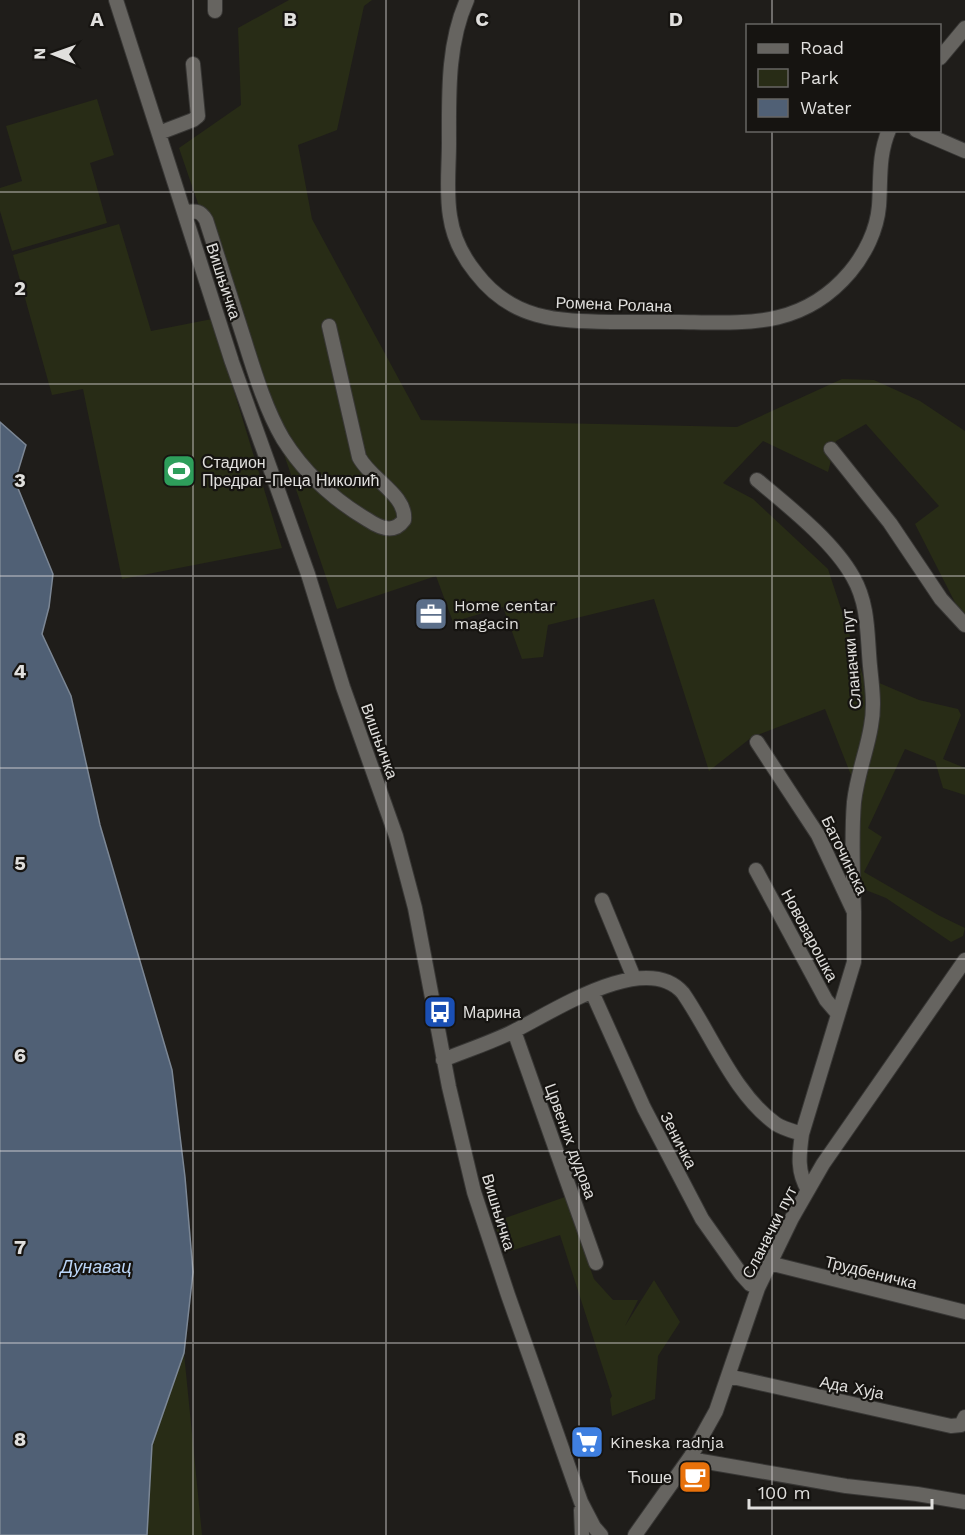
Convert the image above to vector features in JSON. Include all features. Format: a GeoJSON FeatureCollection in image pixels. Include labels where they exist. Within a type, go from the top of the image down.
{"type":"FeatureCollection","features":[{"type":"Feature","properties":{"kind":"street","name":"Вишњичка"},"geometry":{"type":"LineString","coordinates":[[116,0],[232,362],[396,836],[415,908],[456,1119],[481,1213],[580,1502],[601,1535]]}},
{"type":"Feature","properties":{"kind":"street","name":"Ромена Ролана"},"geometry":{"type":"LineString","coordinates":[[466,0],[454,40],[452,63],[449,206],[453,230],[461,251],[474,272],[505,301],[529,313],[554,320],[744,323],[777,318],[810,305],[849,273],[873,232],[879,207],[880,157],[888,132]]}},
{"type":"Feature","properties":{"kind":"street"},"geometry":{"type":"LineString","coordinates":[[941,56],[965,28]]}},
{"type":"Feature","properties":{"kind":"street"},"geometry":{"type":"LineString","coordinates":[[159,133],[194,120],[198,116],[193,64]]}},
{"type":"Feature","properties":{"kind":"street"},"geometry":{"type":"LineString","coordinates":[[921,132],[965,151]]}},
{"type":"Feature","properties":{"kind":"street"},"geometry":{"type":"LineString","coordinates":[[185,212],[201,212],[206,220],[254,369],[286,444],[305,469],[341,503],[375,525],[390,529],[397,528],[404,520],[404,509],[398,499],[368,470],[359,457],[329,326]]}},
{"type":"Feature","properties":{"kind":"street"},"geometry":{"type":"LineString","coordinates":[[831,449],[890,523],[941,599],[965,625]]}},
{"type":"Feature","properties":{"kind":"street","name":"Сланачки пут"},"geometry":{"type":"LineString","coordinates":[[757,480],[812,528],[843,563],[858,587],[866,608],[873,716],[857,783],[853,815],[854,912]]}},
{"type":"Feature","properties":{"kind":"street","name":"Баточинска"},"geometry":{"type":"LineString","coordinates":[[758,742],[818,835],[854,912],[854,962],[802,1134]]}},
{"type":"Feature","properties":{"kind":"street","name":"Нововарошка"},"geometry":{"type":"LineString","coordinates":[[756,870],[826,1000],[838,1014]]}},
{"type":"Feature","properties":{"kind":"street"},"geometry":{"type":"LineString","coordinates":[[602,900],[634,978]]}},
{"type":"Feature","properties":{"kind":"street","name":"Сланачки пут"},"geometry":{"type":"LineString","coordinates":[[635,1535],[691,1456],[716,1411],[758,1288],[808,1190],[823,1164],[965,960]]}},
{"type":"Feature","properties":{"kind":"street"},"geometry":{"type":"LineString","coordinates":[[443,1060],[514,1031],[592,992],[634,978],[659,980],[677,987],[691,1005],[724,1061],[753,1102],[776,1124],[802,1134],[799,1166],[803,1182],[808,1190]]}},
{"type":"Feature","properties":{"kind":"street","name":"Зеничка"},"geometry":{"type":"LineString","coordinates":[[592,992],[644,1108],[702,1219],[741,1274],[750,1284],[758,1288]]}},
{"type":"Feature","properties":{"kind":"street","name":"Црвених дудова"},"geometry":{"type":"LineString","coordinates":[[514,1031],[596,1263]]}},
{"type":"Feature","properties":{"kind":"street","name":"Трудбеничка"},"geometry":{"type":"LineString","coordinates":[[769,1263],[965,1312]]}},
{"type":"Feature","properties":{"kind":"street","name":"Ада Хуја"},"geometry":{"type":"LineString","coordinates":[[728,1376],[951,1426],[961,1425],[965,1417]]}},
{"type":"Feature","properties":{"kind":"street"},"geometry":{"type":"LineString","coordinates":[[691,1456],[701,1461],[846,1486],[965,1502]]}},
{"type":"Feature","properties":{"kind":"street","name":"Вишњичка"},"geometry":{"type":"LineString","coordinates":[[580,1502],[582,1535]]}},
{"type":"Feature","properties":{"kind":"green space"},"geometry":{"type":"Polygon","coordinates":[[[289,0],[372,0],[364,6],[337,130],[298,145],[312,219],[421,420],[737,427],[842,379],[874,380],[920,401],[965,431],[965,622],[915,524],[939,506],[866,424],[836,441],[828,472],[763,441],[723,483],[753,499],[828,569],[863,676],[919,700],[958,709],[961,715],[943,759],[965,768],[965,795],[943,788],[935,761],[905,749],[868,828],[882,837],[864,872],[965,928],[963,936],[951,942],[886,898],[858,887],[860,798],[825,709],[752,737],[709,771],[654,599],[548,625],[543,657],[522,659],[503,607],[453,622],[436,576],[337,609],[179,148],[241,105],[238,28],[289,0]]]}},
{"type":"Feature","properties":{"kind":"green space"},"geometry":{"type":"Polygon","coordinates":[[[97,99],[114,155],[90,163],[107,223],[12,251],[0,211],[0,188],[22,181],[6,126],[97,99]]]}},
{"type":"Feature","properties":{"kind":"green space","name":"Стадион Предраг-Пеца Николић"},"geometry":{"type":"Polygon","coordinates":[[[119,224],[151,331],[212,319],[282,548],[122,579],[83,389],[52,395],[13,255],[119,224]]]}},
{"type":"Feature","properties":{"kind":"green space"},"geometry":{"type":"Polygon","coordinates":[[[565,1197],[594,1279],[613,1300],[638,1300],[625,1326],[654,1280],[680,1322],[658,1356],[655,1399],[612,1416],[610,1399],[612,1396],[560,1235],[504,1253],[494,1222],[565,1197]]]}},
{"type":"Feature","properties":{"kind":"green space"},"geometry":{"type":"Polygon","coordinates":[[[184,1353],[202,1535],[147,1535],[152,1445],[184,1353]]]}},
{"type":"Feature","properties":{"kind":"water","name":"Дунавац"},"geometry":{"type":"Polygon","coordinates":[[[0,422],[26,445],[15,481],[53,574],[49,607],[42,634],[71,696],[100,825],[172,1070],[185,1177],[193,1272],[184,1353],[152,1445],[147,1535],[0,1535],[0,422]]]}},
{"type":"Feature","properties":{"kind":"place","name":"Стадион Предраг-Пеца Николић"},"geometry":{"type":"Point","coordinates":[179,471]}},
{"type":"Feature","properties":{"kind":"place","name":"Home centar magacin"},"geometry":{"type":"Point","coordinates":[431,614]}},
{"type":"Feature","properties":{"kind":"place","name":"Марина"},"geometry":{"type":"Point","coordinates":[440,1012]}},
{"type":"Feature","properties":{"kind":"place","name":"Kineska radnja"},"geometry":{"type":"Point","coordinates":[587,1442]}},
{"type":"Feature","properties":{"kind":"place","name":"Ћоше"},"geometry":{"type":"Point","coordinates":[695,1477]}}]}
